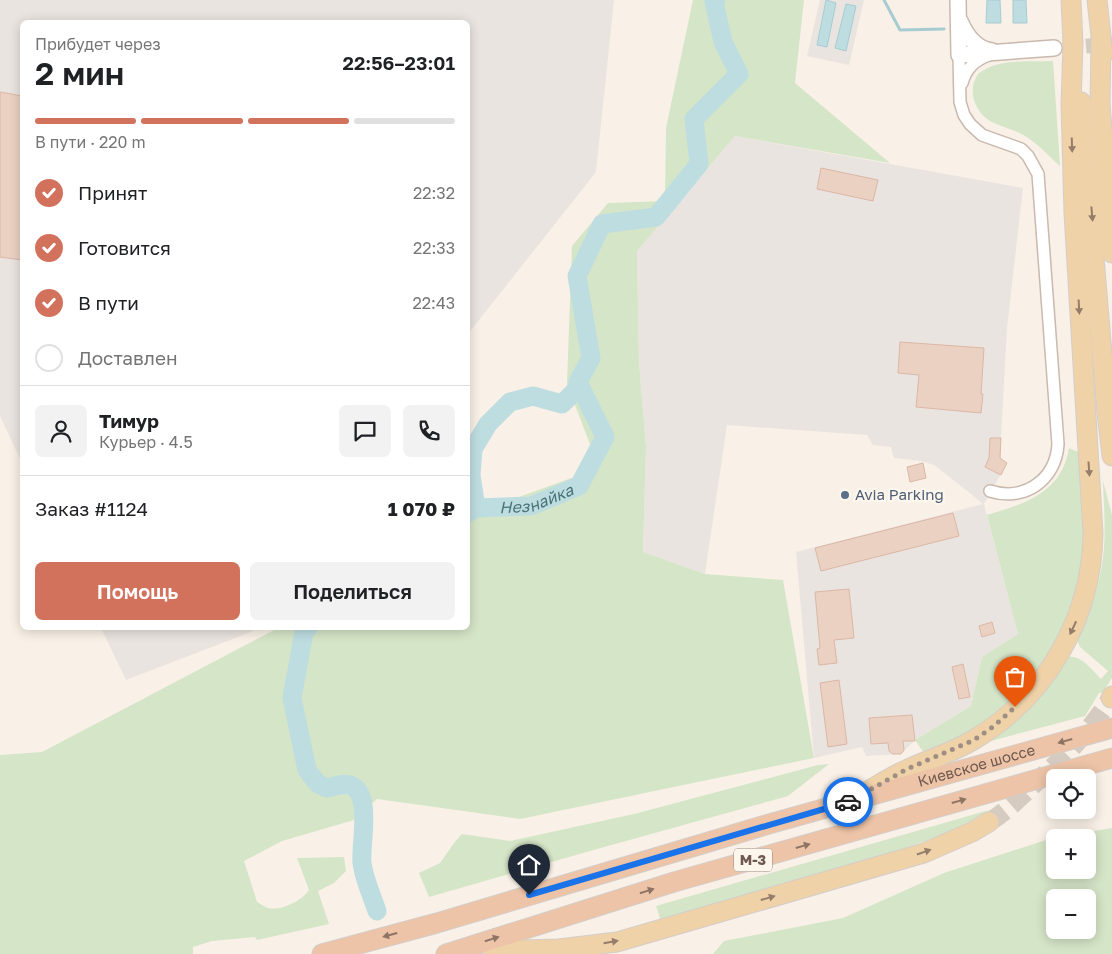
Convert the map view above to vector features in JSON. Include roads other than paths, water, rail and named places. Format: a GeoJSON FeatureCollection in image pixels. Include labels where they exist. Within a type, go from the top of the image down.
{"type":"FeatureCollection","features":[{"type":"Feature","properties":{"kind":"highway","name":"Киевское шоссе"},"geometry":{"type":"LineString","coordinates":[[322,954],[437,923],[849,802],[1112,728]]}},
{"type":"Feature","properties":{"kind":"highway","name":"Киевское шоссе"},"geometry":{"type":"LineString","coordinates":[[446,954],[674,882],[1112,758]]}},
{"type":"Feature","properties":{"kind":"main road"},"geometry":{"type":"LineString","coordinates":[[849,802],[907,769],[974,740],[1006,717],[1035,687],[1054,662],[1069,636],[1085,596],[1090,572],[1093,533],[1074,213],[1071,0]]}},
{"type":"Feature","properties":{"kind":"main road"},"geometry":{"type":"LineString","coordinates":[[1097,0],[1101,41],[1112,102]]}},
{"type":"Feature","properties":{"kind":"main road"},"geometry":{"type":"LineString","coordinates":[[1101,41],[1100,103],[1112,253]]}},
{"type":"Feature","properties":{"kind":"main road"},"geometry":{"type":"LineString","coordinates":[[1073,44],[1084,120],[1102,356],[1112,456]]}},
{"type":"Feature","properties":{"kind":"main road"},"geometry":{"type":"LineString","coordinates":[[493,954],[616,942],[924,853],[990,822]]}},
{"type":"Feature","properties":{"kind":"street"},"geometry":{"type":"LineString","coordinates":[[958,0],[960,107],[970,124],[987,137],[1021,149],[1028,156],[1038,174],[1049,300],[1058,444],[1056,460],[1048,473],[1027,490],[1009,495],[990,491]]}},
{"type":"Feature","properties":{"kind":"street"},"geometry":{"type":"LineString","coordinates":[[958,18],[973,41],[987,50],[999,52]]}},
{"type":"Feature","properties":{"kind":"street"},"geometry":{"type":"LineString","coordinates":[[959,55],[1054,48]]}},
{"type":"Feature","properties":{"kind":"street"},"geometry":{"type":"LineString","coordinates":[[960,89],[965,74],[973,64],[982,58],[999,52]]}},
{"type":"Feature","properties":{"kind":"water"},"geometry":{"type":"Polygon","coordinates":[[[826,0],[836,3],[827,47],[817,45],[826,0]]]}},
{"type":"Feature","properties":{"kind":"water"},"geometry":{"type":"Polygon","coordinates":[[[987,0],[1000,0],[1001,23],[986,23],[987,0]]]}},
{"type":"Feature","properties":{"kind":"water"},"geometry":{"type":"Polygon","coordinates":[[[1013,0],[1026,0],[1027,23],[1013,23],[1013,0]]]}},
{"type":"Feature","properties":{"kind":"water"},"geometry":{"type":"Polygon","coordinates":[[[846,4],[856,6],[846,51],[835,48],[846,4]]]}},
{"type":"Feature","properties":{"kind":"waterway","name":"Незнайка"},"geometry":{"type":"LineString","coordinates":[[470,512],[476,508],[531,506],[579,486],[605,437],[578,382],[591,358],[577,276],[602,224],[656,217],[699,164],[694,119],[739,74],[723,42],[714,2],[716,0]]}},
{"type":"Feature","properties":{"kind":"waterway"},"geometry":{"type":"LineString","coordinates":[[884,0],[900,30],[944,29]]}},
{"type":"Feature","properties":{"kind":"waterway"},"geometry":{"type":"LineString","coordinates":[[476,508],[471,475],[473,449],[488,424],[510,402],[533,396],[562,404],[580,386]]}},
{"type":"Feature","properties":{"kind":"waterway","name":"Незнайка"},"geometry":{"type":"LineString","coordinates":[[306,630],[304,632],[292,698],[307,770],[317,783],[327,788],[350,785],[357,790],[361,798],[364,820],[362,863],[366,881],[377,911]]}},
{"type":"Feature","properties":{"kind":"tunnel"},"geometry":{"type":"LineString","coordinates":[[1063,48],[1112,44]]}},
{"type":"Feature","properties":{"kind":"tunnel"},"geometry":{"type":"LineString","coordinates":[[989,822],[1011,806],[1064,756],[1093,723],[1111,698]]}},
{"type":"Feature","properties":{"kind":"place","name":"Avia Parking"},"geometry":{"type":"Point","coordinates":[845,495]}}]}
